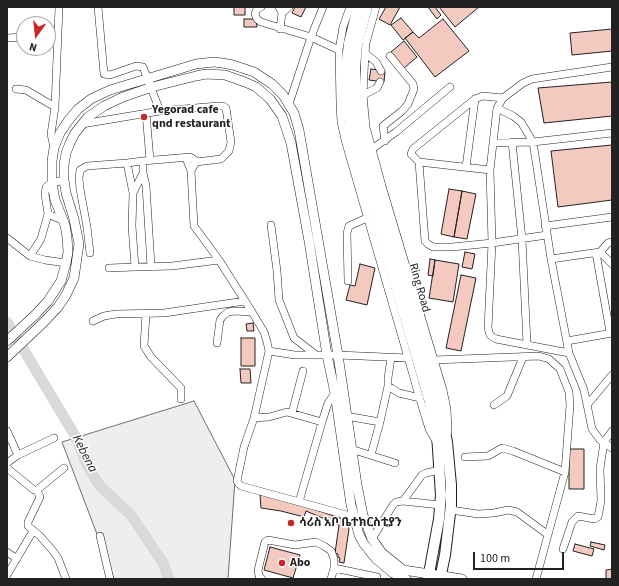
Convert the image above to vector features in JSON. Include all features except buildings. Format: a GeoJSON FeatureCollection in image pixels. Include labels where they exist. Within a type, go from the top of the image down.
{"type":"FeatureCollection","features":[{"type":"Feature","properties":{"kind":"highway","name":"Ring Road"},"geometry":{"type":"LineString","coordinates":[[358,7],[349,43],[347,62],[346,88],[350,130],[429,399],[437,434],[442,443],[440,505],[429,577]]}},
{"type":"Feature","properties":{"kind":"highway","name":"Ring Road"},"geometry":{"type":"LineString","coordinates":[[367,7],[357,44],[355,97],[360,129],[438,398],[442,443],[451,485],[446,555],[441,577]]}},
{"type":"Feature","properties":{"kind":"main road"},"geometry":{"type":"LineString","coordinates":[[7,341],[35,315],[55,291],[66,263],[68,252],[67,237],[65,225],[55,200],[51,173],[54,148],[60,133],[68,120],[78,109],[91,99],[121,86],[196,64],[214,62],[233,65],[263,77],[272,84],[289,104],[294,113],[299,130],[338,355],[351,449],[363,515],[372,539],[382,553],[402,569],[429,577],[462,579]]}},
{"type":"Feature","properties":{"kind":"main road"},"geometry":{"type":"LineString","coordinates":[[7,357],[58,307],[74,278],[79,255],[78,236],[66,193],[64,165],[66,153],[75,133],[82,124],[95,111],[107,104],[152,88],[201,75],[225,75],[256,87],[264,93],[282,116],[291,144],[309,241],[326,355],[334,393],[354,517],[359,535],[376,559],[394,573],[406,579]]}},
{"type":"Feature","properties":{"kind":"street"},"geometry":{"type":"LineString","coordinates":[[54,148],[51,134],[55,107],[59,7]]}},
{"type":"Feature","properties":{"kind":"street"},"geometry":{"type":"LineString","coordinates":[[98,7],[104,74],[108,75],[139,66],[143,67],[160,111]]}},
{"type":"Feature","properties":{"kind":"street"},"geometry":{"type":"LineString","coordinates":[[260,7],[257,9],[255,14],[257,19],[261,22],[311,37],[339,50]]}},
{"type":"Feature","properties":{"kind":"street"},"geometry":{"type":"LineString","coordinates":[[280,28],[280,10],[289,7]]}},
{"type":"Feature","properties":{"kind":"street"},"geometry":{"type":"LineString","coordinates":[[289,104],[311,37],[323,7]]}},
{"type":"Feature","properties":{"kind":"street"},"geometry":{"type":"LineString","coordinates":[[350,7],[343,27],[339,50],[341,122],[350,160],[429,429],[442,443],[448,425],[447,409],[443,390],[366,127],[363,95],[365,53],[376,7]]}},
{"type":"Feature","properties":{"kind":"street"},"geometry":{"type":"LineString","coordinates":[[365,53],[376,62],[381,71]]}},
{"type":"Feature","properties":{"kind":"street"},"geometry":{"type":"LineString","coordinates":[[384,141],[383,126],[405,108],[413,95],[414,89],[412,84],[390,56]]}},
{"type":"Feature","properties":{"kind":"street"},"geometry":{"type":"LineString","coordinates":[[568,353],[496,338],[490,335],[488,328],[492,244],[490,170],[497,108],[503,98],[523,83],[532,79],[612,67]]}},
{"type":"Feature","properties":{"kind":"street"},"geometry":{"type":"LineString","coordinates":[[363,95],[378,88],[380,82]]}},
{"type":"Feature","properties":{"kind":"street"},"geometry":{"type":"LineString","coordinates":[[372,149],[396,132],[450,87]]}},
{"type":"Feature","properties":{"kind":"street"},"geometry":{"type":"LineString","coordinates":[[16,89],[26,90],[55,107]]}},
{"type":"Feature","properties":{"kind":"street"},"geometry":{"type":"LineString","coordinates":[[490,170],[419,162],[411,154],[413,149],[475,99],[483,96],[503,98]]}},
{"type":"Feature","properties":{"kind":"street"},"geometry":{"type":"LineString","coordinates":[[466,167],[475,99]]}},
{"type":"Feature","properties":{"kind":"street"},"geometry":{"type":"LineString","coordinates":[[82,124],[160,111],[223,106],[226,108],[231,142],[229,151],[221,159],[196,162]]}},
{"type":"Feature","properties":{"kind":"street"},"geometry":{"type":"LineString","coordinates":[[497,108],[521,122],[532,142],[545,226],[568,353],[584,390],[592,429],[596,436],[612,448]]}},
{"type":"Feature","properties":{"kind":"street"},"geometry":{"type":"LineString","coordinates":[[133,194],[147,161],[146,113]]}},
{"type":"Feature","properties":{"kind":"street"},"geometry":{"type":"LineString","coordinates":[[493,143],[532,142],[612,133]]}},
{"type":"Feature","properties":{"kind":"street"},"geometry":{"type":"LineString","coordinates":[[512,142],[522,239],[527,344]]}},
{"type":"Feature","properties":{"kind":"street"},"geometry":{"type":"LineString","coordinates":[[90,252],[80,189],[80,170],[87,166],[186,158],[193,158],[196,162]]}},
{"type":"Feature","properties":{"kind":"street"},"geometry":{"type":"LineString","coordinates":[[186,158],[191,171],[194,226],[219,260],[252,312],[264,332],[269,351],[254,418],[244,447],[237,481],[241,486],[354,517]]}},
{"type":"Feature","properties":{"kind":"street"},"geometry":{"type":"LineString","coordinates":[[191,171],[196,162]]}},
{"type":"Feature","properties":{"kind":"street"},"geometry":{"type":"LineString","coordinates":[[419,162],[425,241],[428,244],[433,246],[452,247],[492,244],[547,236]]}},
{"type":"Feature","properties":{"kind":"street"},"geometry":{"type":"LineString","coordinates":[[127,163],[133,194],[132,226],[135,267]]}},
{"type":"Feature","properties":{"kind":"street"},"geometry":{"type":"LineString","coordinates":[[143,173],[146,186],[151,266]]}},
{"type":"Feature","properties":{"kind":"street"},"geometry":{"type":"LineString","coordinates":[[30,256],[41,239],[48,214],[45,190],[46,187],[52,183],[64,180]]}},
{"type":"Feature","properties":{"kind":"street"},"geometry":{"type":"LineString","coordinates":[[48,214],[62,220]]}},
{"type":"Feature","properties":{"kind":"street"},"geometry":{"type":"LineString","coordinates":[[545,226],[612,217]]}},
{"type":"Feature","properties":{"kind":"street"},"geometry":{"type":"LineString","coordinates":[[348,281],[347,232],[349,226],[367,218]]}},
{"type":"Feature","properties":{"kind":"street"},"geometry":{"type":"LineString","coordinates":[[270,225],[277,271],[279,300],[294,338],[316,355]]}},
{"type":"Feature","properties":{"kind":"street"},"geometry":{"type":"LineString","coordinates":[[7,238],[30,256],[66,263]]}},
{"type":"Feature","properties":{"kind":"street"},"geometry":{"type":"LineString","coordinates":[[551,259],[598,253],[608,242],[612,242]]}},
{"type":"Feature","properties":{"kind":"street"},"geometry":{"type":"LineString","coordinates":[[598,253],[612,264]]}},
{"type":"Feature","properties":{"kind":"street"},"geometry":{"type":"LineString","coordinates":[[567,341],[611,332],[598,253]]}},
{"type":"Feature","properties":{"kind":"street"},"geometry":{"type":"LineString","coordinates":[[109,268],[172,266],[219,260]]}},
{"type":"Feature","properties":{"kind":"street"},"geometry":{"type":"LineString","coordinates":[[93,321],[104,316],[116,314],[146,314],[245,301]]}},
{"type":"Feature","properties":{"kind":"street"},"geometry":{"type":"LineString","coordinates":[[217,343],[220,320],[223,316],[228,312],[235,311],[252,312]]}},
{"type":"Feature","properties":{"kind":"street"},"geometry":{"type":"LineString","coordinates":[[146,314],[144,346],[151,357],[181,388],[181,399]]}},
{"type":"Feature","properties":{"kind":"street"},"geometry":{"type":"LineString","coordinates":[[269,351],[280,354],[408,358]]}},
{"type":"Feature","properties":{"kind":"street"},"geometry":{"type":"LineString","coordinates":[[434,360],[539,356],[549,359],[558,366],[565,380],[569,392],[570,405],[565,472],[536,579]]}},
{"type":"Feature","properties":{"kind":"street"},"geometry":{"type":"LineString","coordinates":[[494,405],[507,396],[523,357]]}},
{"type":"Feature","properties":{"kind":"street"},"geometry":{"type":"LineString","coordinates":[[371,455],[388,386],[391,358]]}},
{"type":"Feature","properties":{"kind":"street"},"geometry":{"type":"LineString","coordinates":[[292,413],[303,371]]}},
{"type":"Feature","properties":{"kind":"street"},"geometry":{"type":"LineString","coordinates":[[588,405],[612,375]]}},
{"type":"Feature","properties":{"kind":"street"},"geometry":{"type":"LineString","coordinates":[[388,386],[399,393],[420,398]]}},
{"type":"Feature","properties":{"kind":"street"},"geometry":{"type":"LineString","coordinates":[[299,502],[322,422],[328,404],[334,393]]}},
{"type":"Feature","properties":{"kind":"street"},"geometry":{"type":"LineString","coordinates":[[254,418],[269,417],[287,412],[322,422]]}},
{"type":"Feature","properties":{"kind":"street"},"geometry":{"type":"LineString","coordinates":[[346,416],[380,422]]}},
{"type":"Feature","properties":{"kind":"street"},"geometry":{"type":"LineString","coordinates":[[7,431],[18,455]]}},
{"type":"Feature","properties":{"kind":"street"},"geometry":{"type":"LineString","coordinates":[[562,549],[572,522],[578,516],[598,517],[601,500],[600,469],[604,442],[612,431]]}},
{"type":"Feature","properties":{"kind":"street"},"geometry":{"type":"LineString","coordinates":[[7,462],[18,455],[54,438]]}},
{"type":"Feature","properties":{"kind":"street"},"geometry":{"type":"LineString","coordinates":[[465,457],[491,455],[502,448],[565,472]]}},
{"type":"Feature","properties":{"kind":"street"},"geometry":{"type":"LineString","coordinates":[[351,449],[394,463]]}},
{"type":"Feature","properties":{"kind":"street"},"geometry":{"type":"LineString","coordinates":[[7,468],[30,488],[37,490]]}},
{"type":"Feature","properties":{"kind":"street"},"geometry":{"type":"LineString","coordinates":[[37,490],[64,468]]}},
{"type":"Feature","properties":{"kind":"street"},"geometry":{"type":"LineString","coordinates":[[403,501],[422,475],[426,472],[440,470]]}},
{"type":"Feature","properties":{"kind":"street"},"geometry":{"type":"LineString","coordinates":[[37,490],[40,497],[28,524],[33,531],[40,536],[54,551],[66,579]]}},
{"type":"Feature","properties":{"kind":"street"},"geometry":{"type":"LineString","coordinates":[[372,539],[396,502],[403,501],[440,505]]}},
{"type":"Feature","properties":{"kind":"street"},"geometry":{"type":"LineString","coordinates":[[450,510],[478,514],[508,510],[518,512],[547,534]]}},
{"type":"Feature","properties":{"kind":"street"},"geometry":{"type":"LineString","coordinates":[[7,575],[33,531]]}},
{"type":"Feature","properties":{"kind":"street"},"geometry":{"type":"LineString","coordinates":[[100,536],[110,579]]}},
{"type":"Feature","properties":{"kind":"street"},"geometry":{"type":"LineString","coordinates":[[262,579],[258,576],[258,566],[265,542],[268,540],[295,545],[316,542],[324,546],[331,552],[334,559],[334,568],[331,579]]}},
{"type":"Feature","properties":{"kind":"street"},"geometry":{"type":"LineString","coordinates":[[7,552],[17,559]]}},
{"type":"Feature","properties":{"kind":"street"},"geometry":{"type":"LineString","coordinates":[[334,568],[376,578],[394,573]]}},
{"type":"Feature","properties":{"kind":"shaded area"},"geometry":{"type":"Polygon","coordinates":[[[194,401],[235,480],[228,579],[114,579],[62,442],[194,401]]]}},
{"type":"Feature","properties":{"kind":"waterway","name":"Kebena"},"geometry":{"type":"LineString","coordinates":[[7,322],[77,439],[87,465],[100,486],[131,515],[163,563],[169,579]]}},
{"type":"Feature","properties":{"kind":"place","name":"Yegorad cafe qnd restaurant"},"geometry":{"type":"Point","coordinates":[144,117]}},
{"type":"Feature","properties":{"kind":"place","name":"ሳሪስ አቦ ቤተክርስቲያን"},"geometry":{"type":"Point","coordinates":[291,523]}},
{"type":"Feature","properties":{"kind":"place","name":"Abo"},"geometry":{"type":"Point","coordinates":[282,563]}}]}
